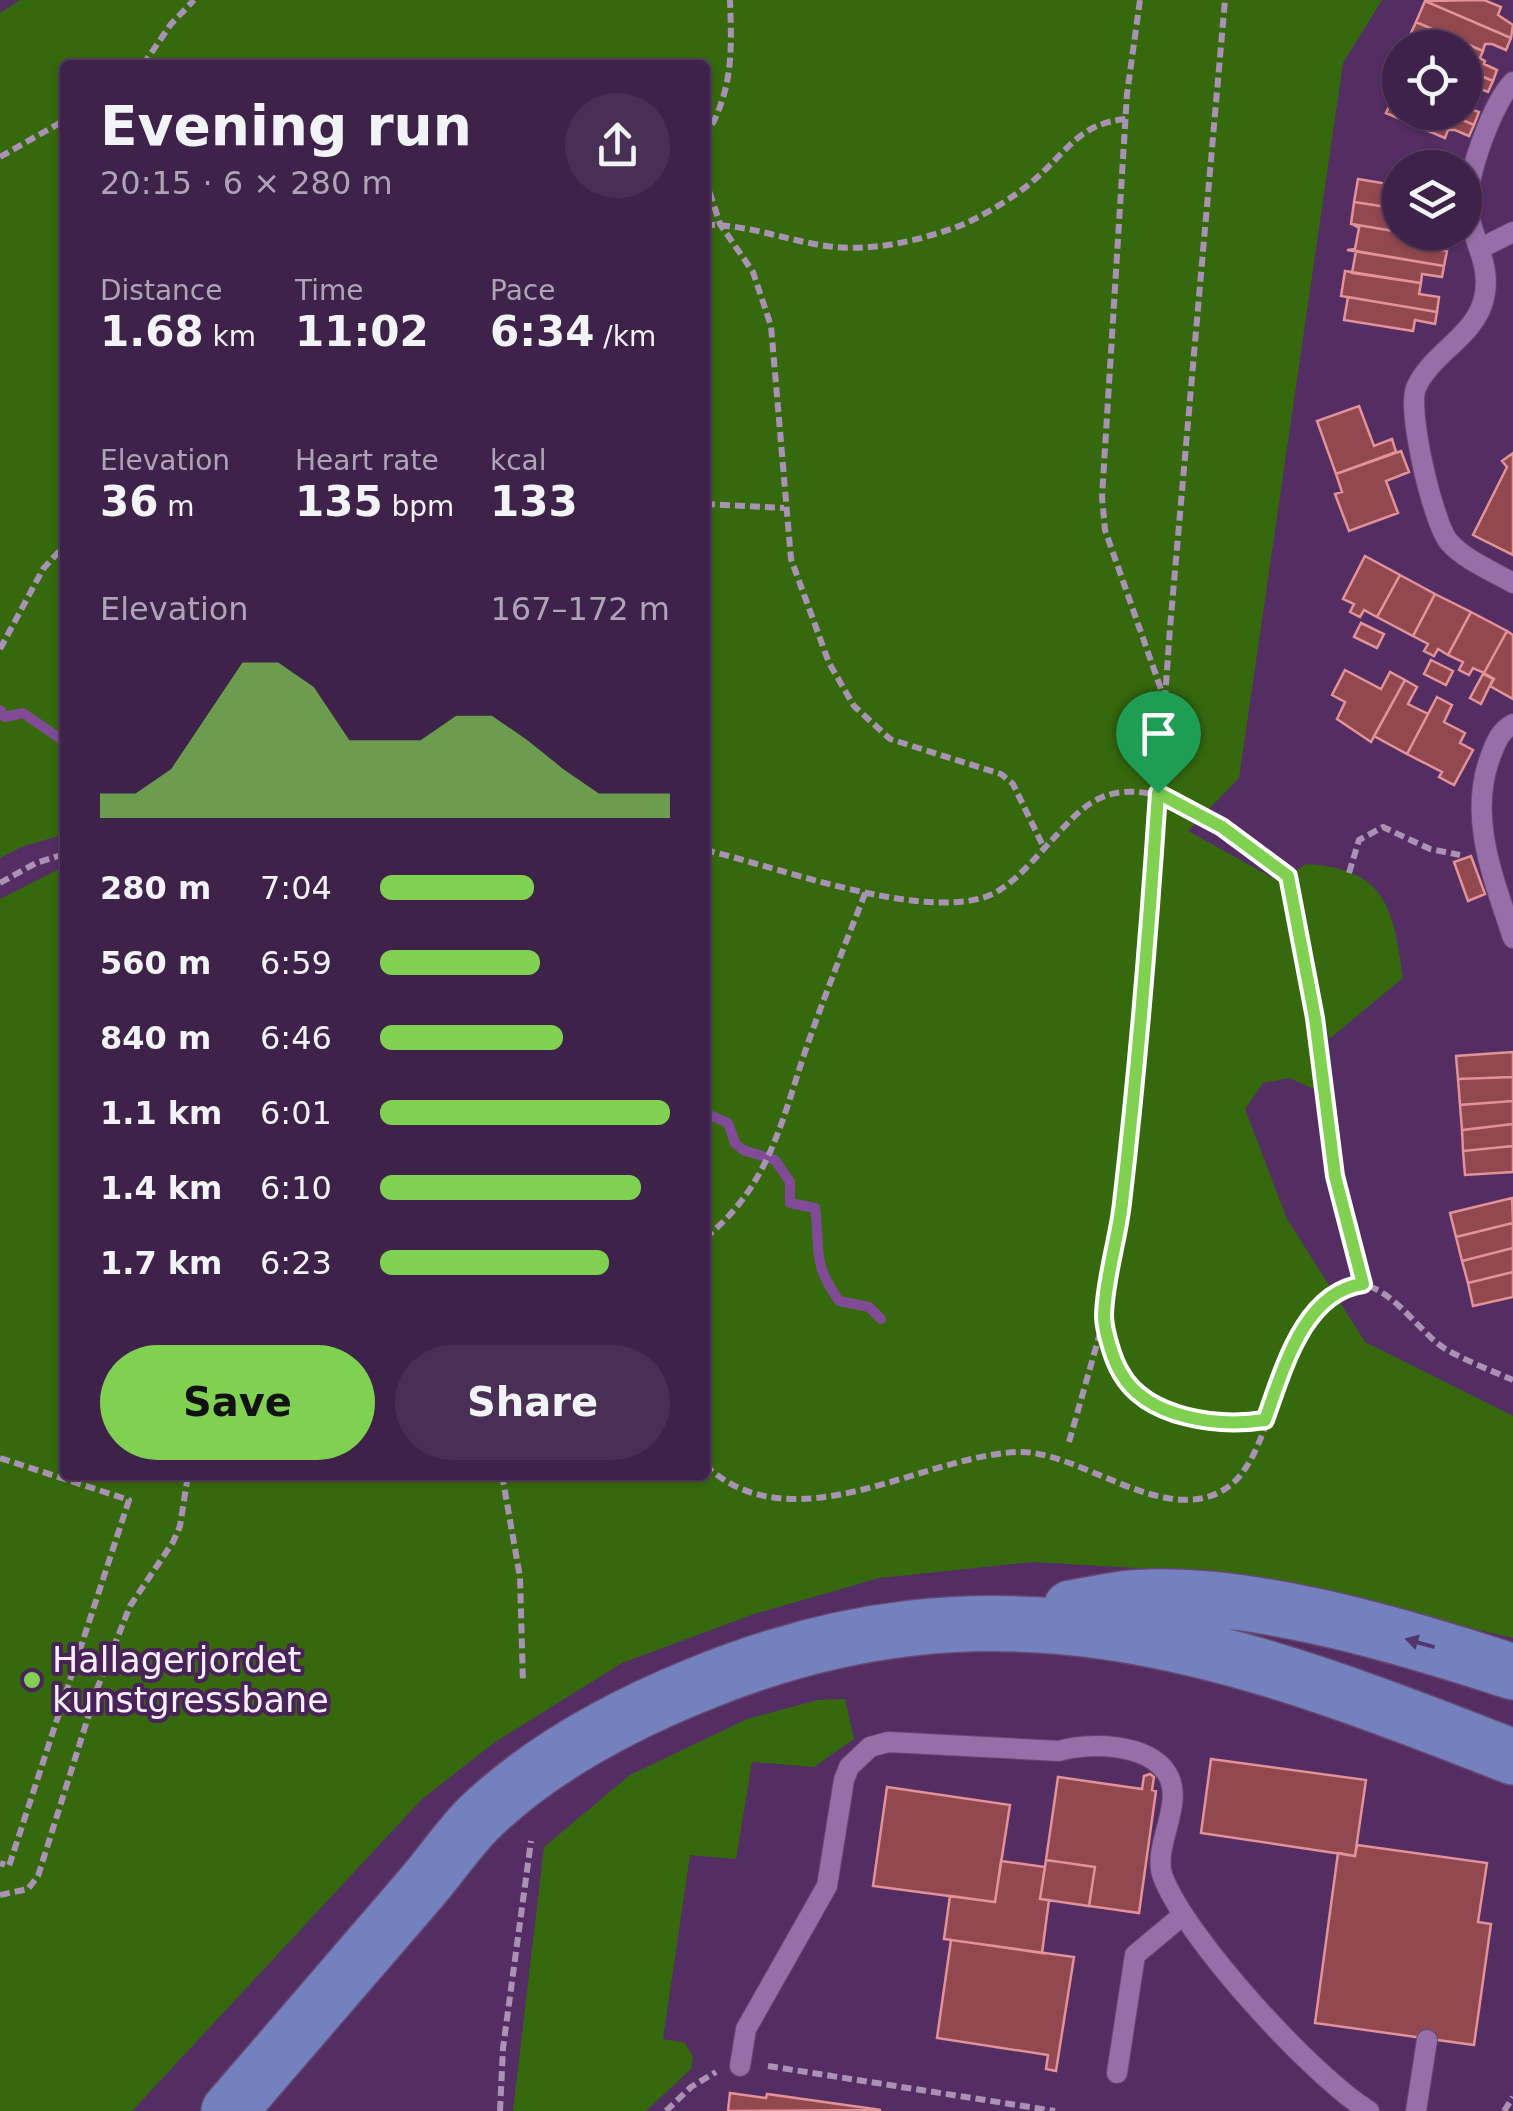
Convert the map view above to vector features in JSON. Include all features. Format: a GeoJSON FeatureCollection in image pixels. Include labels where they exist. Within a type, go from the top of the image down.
{"type":"FeatureCollection","features":[{"type":"Feature","properties":{"kind":"main road"},"geometry":{"type":"LineString","coordinates":[[230,2111],[478,1818],[595,1734],[661,1700],[762,1660],[874,1634],[982,1623],[1144,1596],[1185,1598],[1343,1623],[1513,1672]]}},
{"type":"Feature","properties":{"kind":"main road"},"geometry":{"type":"LineString","coordinates":[[982,1623],[1076,1626],[1218,1652],[1379,1703],[1513,1756]]}},
{"type":"Feature","properties":{"kind":"lane"},"geometry":{"type":"LineString","coordinates":[[1482,150],[1499,103],[1513,82]]}},
{"type":"Feature","properties":{"kind":"lane"},"geometry":{"type":"LineString","coordinates":[[1482,248],[1513,232]]}},
{"type":"Feature","properties":{"kind":"lane"},"geometry":{"type":"LineString","coordinates":[[1481,250],[1486,282],[1484,301],[1460,338],[1417,386],[1414,401],[1428,482],[1446,538],[1513,583]]}},
{"type":"Feature","properties":{"kind":"lane"},"geometry":{"type":"LineString","coordinates":[[1513,724],[1505,728],[1494,746],[1481,799],[1485,848],[1513,938]]}},
{"type":"Feature","properties":{"kind":"lane"},"geometry":{"type":"LineString","coordinates":[[740,2066],[746,2030],[827,1886],[844,1780],[849,1767],[870,1747],[888,1742],[1058,1751],[1078,1745],[1152,1758],[1170,1781],[1162,1876],[1182,1916],[1276,2027],[1343,2096],[1369,2111]]}},
{"type":"Feature","properties":{"kind":"lane"},"geometry":{"type":"LineString","coordinates":[[1117,2073],[1135,1955],[1182,1916]]}},
{"type":"Feature","properties":{"kind":"lane"},"geometry":{"type":"LineString","coordinates":[[1416,2111],[1427,2040]]}},
{"type":"Feature","properties":{"kind":"path"},"geometry":{"type":"LineString","coordinates":[[146,60],[171,24],[194,0]]}},
{"type":"Feature","properties":{"kind":"path"},"geometry":{"type":"LineString","coordinates":[[710,130],[722,110],[730,77],[730,0]]}},
{"type":"Feature","properties":{"kind":"path"},"geometry":{"type":"LineString","coordinates":[[1140,0],[1126,119],[1102,498],[1106,530],[1165,701]]}},
{"type":"Feature","properties":{"kind":"path"},"geometry":{"type":"LineString","coordinates":[[1069,1442],[1104,1319],[1139,1061],[1165,701],[1225,0]]}},
{"type":"Feature","properties":{"kind":"path"},"geometry":{"type":"LineString","coordinates":[[710,224],[824,246],[865,248],[901,243],[959,226],[1031,183],[1096,124],[1126,119]]}},
{"type":"Feature","properties":{"kind":"path"},"geometry":{"type":"LineString","coordinates":[[0,157],[60,123]]}},
{"type":"Feature","properties":{"kind":"path"},"geometry":{"type":"LineString","coordinates":[[710,193],[720,224],[753,272],[771,326],[791,559],[810,618],[854,706],[873,726],[901,745],[1002,774],[1013,784],[1044,848]]}},
{"type":"Feature","properties":{"kind":"path"},"geometry":{"type":"LineString","coordinates":[[710,504],[784,508]]}},
{"type":"Feature","properties":{"kind":"path"},"geometry":{"type":"LineString","coordinates":[[0,649],[43,569],[60,550]]}},
{"type":"Feature","properties":{"kind":"path"},"geometry":{"type":"LineString","coordinates":[[710,851],[866,891],[941,904],[984,898],[1004,887],[1096,800],[1137,792],[1158,793],[1222,827],[1288,876],[1315,1018],[1335,1176],[1363,1284]]}},
{"type":"Feature","properties":{"kind":"path"},"geometry":{"type":"LineString","coordinates":[[1349,873],[1359,840],[1383,827],[1444,852]]}},
{"type":"Feature","properties":{"kind":"path"},"geometry":{"type":"LineString","coordinates":[[0,883],[60,856]]}},
{"type":"Feature","properties":{"kind":"path"},"geometry":{"type":"LineString","coordinates":[[710,1234],[724,1222],[766,1164],[786,1120],[807,1046],[866,891]]}},
{"type":"Feature","properties":{"kind":"path"},"geometry":{"type":"LineString","coordinates":[[710,1469],[746,1492],[794,1499],[844,1493],[998,1454],[1037,1452],[1132,1488],[1191,1499],[1224,1490],[1252,1455],[1292,1350],[1312,1316],[1345,1286],[1363,1284],[1382,1294],[1442,1346],[1513,1380]]}},
{"type":"Feature","properties":{"kind":"path"},"geometry":{"type":"LineString","coordinates":[[1104,1319],[1120,1373],[1140,1396],[1205,1421],[1236,1424],[1265,1420]]}},
{"type":"Feature","properties":{"kind":"path"},"geometry":{"type":"LineString","coordinates":[[0,1458],[60,1478]]}},
{"type":"Feature","properties":{"kind":"path"},"geometry":{"type":"LineString","coordinates":[[0,1863],[9,1866],[129,1500],[68,1480]]}},
{"type":"Feature","properties":{"kind":"path"},"geometry":{"type":"LineString","coordinates":[[0,1895],[28,1889],[38,1876],[96,1690],[130,1606],[144,1580],[166,1555],[180,1526],[187,1480]]}},
{"type":"Feature","properties":{"kind":"path"},"geometry":{"type":"LineString","coordinates":[[503,1480],[520,1577],[523,1683]]}},
{"type":"Feature","properties":{"kind":"path"},"geometry":{"type":"LineString","coordinates":[[500,2111],[505,2032],[531,1841]]}},
{"type":"Feature","properties":{"kind":"path"},"geometry":{"type":"LineString","coordinates":[[666,2111],[713,2073],[740,2066],[768,2066],[1055,2111]]}},
{"type":"Feature","properties":{"kind":"path"},"geometry":{"type":"LineString","coordinates":[[1504,2111],[1513,2097]]}},
{"type":"Feature","properties":{"kind":"green space"},"geometry":{"type":"Polygon","coordinates":[[[20,0],[1382,0],[1343,63],[1239,778],[1188,831],[1282,883],[1319,1091],[1289,1078],[1263,1083],[1245,1109],[1287,1219],[1365,1342],[1513,1416],[1513,1638],[1322,1593],[1171,1570],[1033,1562],[879,1578],[754,1614],[622,1663],[495,1742],[422,1799],[132,2111],[0,2111],[0,899],[60,869],[60,1480],[710,1480],[710,60],[60,60],[60,835],[0,858],[0,13],[20,0]]]}},
{"type":"Feature","properties":{"kind":"green space"},"geometry":{"type":"Polygon","coordinates":[[[1306,864],[1333,867],[1370,884],[1389,912],[1403,978],[1329,1039],[1294,872],[1306,864]]]}},
{"type":"Feature","properties":{"kind":"green space"},"geometry":{"type":"Polygon","coordinates":[[[845,1699],[854,1739],[814,1767],[752,1762],[736,1859],[690,1855],[663,2039],[685,2043],[693,2057],[691,2069],[646,2111],[513,2111],[544,1847],[630,1775],[747,1719],[818,1700],[845,1699]]]}},
{"type":"Feature","properties":{"kind":"building"},"geometry":{"type":"Polygon","coordinates":[[[1484,0],[1501,7],[1498,15],[1513,25],[1511,38],[1425,1],[1484,0]]]}},
{"type":"Feature","properties":{"kind":"building"},"geometry":{"type":"Polygon","coordinates":[[[1425,1],[1511,38],[1506,50],[1485,44],[1483,51],[1482,30],[1434,30],[1416,22],[1425,1]]]}},
{"type":"Feature","properties":{"kind":"building"},"geometry":{"type":"Polygon","coordinates":[[[1416,22],[1434,30],[1412,30],[1416,22]]]}},
{"type":"Feature","properties":{"kind":"building"},"geometry":{"type":"Polygon","coordinates":[[[1482,59],[1497,70],[1493,81],[1482,76],[1482,59]]]}},
{"type":"Feature","properties":{"kind":"building"},"geometry":{"type":"Polygon","coordinates":[[[1482,76],[1493,81],[1488,92],[1482,90],[1482,76]]]}},
{"type":"Feature","properties":{"kind":"building"},"geometry":{"type":"Polygon","coordinates":[[[1426,130],[1448,130],[1445,138],[1426,130]]]}},
{"type":"Feature","properties":{"kind":"building"},"geometry":{"type":"Polygon","coordinates":[[[1358,179],[1382,183],[1382,206],[1354,202],[1358,179]]]}},
{"type":"Feature","properties":{"kind":"building"},"geometry":{"type":"Polygon","coordinates":[[[1354,202],[1382,206],[1382,229],[1351,224],[1354,202]]]}},
{"type":"Feature","properties":{"kind":"building"},"geometry":{"type":"Polygon","coordinates":[[[1352,224],[1382,229],[1382,250],[1447,251],[1444,266],[1347,250],[1355,249],[1359,228],[1352,224]]]}},
{"type":"Feature","properties":{"kind":"building"},"geometry":{"type":"Polygon","coordinates":[[[1356,251],[1444,266],[1442,277],[1422,274],[1421,283],[1352,273],[1356,251]]]}},
{"type":"Feature","properties":{"kind":"building"},"geometry":{"type":"Polygon","coordinates":[[[1345,271],[1421,283],[1419,294],[1439,297],[1437,312],[1341,296],[1345,271]]]}},
{"type":"Feature","properties":{"kind":"building"},"geometry":{"type":"Polygon","coordinates":[[[1348,297],[1437,312],[1435,324],[1415,320],[1413,331],[1344,320],[1348,297]]]}},
{"type":"Feature","properties":{"kind":"building"},"geometry":{"type":"Polygon","coordinates":[[[1359,406],[1374,446],[1392,439],[1396,452],[1336,474],[1317,421],[1359,406]]]}},
{"type":"Feature","properties":{"kind":"building"},"geometry":{"type":"Polygon","coordinates":[[[1401,451],[1409,472],[1386,481],[1398,513],[1349,531],[1335,494],[1342,492],[1336,474],[1401,451]]]}},
{"type":"Feature","properties":{"kind":"building"},"geometry":{"type":"Polygon","coordinates":[[[1513,453],[1513,555],[1473,535],[1507,467],[1502,461],[1513,453]]]}},
{"type":"Feature","properties":{"kind":"building"},"geometry":{"type":"Polygon","coordinates":[[[1365,556],[1400,575],[1377,617],[1364,610],[1360,617],[1350,612],[1354,604],[1343,599],[1365,556]]]}},
{"type":"Feature","properties":{"kind":"building"},"geometry":{"type":"Polygon","coordinates":[[[1400,575],[1435,594],[1413,636],[1377,617],[1400,575]]]}},
{"type":"Feature","properties":{"kind":"building"},"geometry":{"type":"Polygon","coordinates":[[[1435,594],[1471,612],[1448,655],[1438,649],[1434,656],[1424,651],[1428,644],[1413,636],[1435,594]]]}},
{"type":"Feature","properties":{"kind":"building"},"geometry":{"type":"Polygon","coordinates":[[[1471,612],[1507,631],[1484,673],[1473,668],[1469,675],[1459,670],[1463,662],[1448,655],[1471,612]]]}},
{"type":"Feature","properties":{"kind":"building"},"geometry":{"type":"Polygon","coordinates":[[[1361,623],[1384,634],[1377,648],[1354,637],[1361,623]]]}},
{"type":"Feature","properties":{"kind":"building"},"geometry":{"type":"Polygon","coordinates":[[[1507,631],[1513,635],[1513,699],[1490,686],[1494,679],[1484,673],[1507,631]]]}},
{"type":"Feature","properties":{"kind":"building"},"geometry":{"type":"Polygon","coordinates":[[[1431,660],[1453,671],[1446,685],[1424,674],[1431,660]]]}},
{"type":"Feature","properties":{"kind":"building"},"geometry":{"type":"Polygon","coordinates":[[[1345,670],[1381,689],[1390,672],[1405,680],[1371,742],[1337,719],[1345,702],[1332,695],[1345,670]]]}},
{"type":"Feature","properties":{"kind":"building"},"geometry":{"type":"Polygon","coordinates":[[[1483,674],[1493,679],[1481,704],[1470,698],[1483,674]]]}},
{"type":"Feature","properties":{"kind":"building"},"geometry":{"type":"Polygon","coordinates":[[[1405,680],[1417,687],[1408,704],[1428,714],[1407,754],[1374,736],[1405,680]]]}},
{"type":"Feature","properties":{"kind":"building"},"geometry":{"type":"Polygon","coordinates":[[[1437,697],[1452,705],[1444,722],[1465,733],[1460,743],[1473,750],[1454,785],[1439,777],[1442,772],[1407,754],[1437,697]]]}},
{"type":"Feature","properties":{"kind":"building"},"geometry":{"type":"Polygon","coordinates":[[[1471,856],[1485,894],[1468,901],[1454,862],[1471,856]]]}},
{"type":"Feature","properties":{"kind":"building"},"geometry":{"type":"Polygon","coordinates":[[[1513,1052],[1513,1077],[1458,1079],[1456,1056],[1513,1052]]]}},
{"type":"Feature","properties":{"kind":"building"},"geometry":{"type":"Polygon","coordinates":[[[1513,1077],[1513,1101],[1460,1105],[1458,1079],[1513,1077]]]}},
{"type":"Feature","properties":{"kind":"building"},"geometry":{"type":"Polygon","coordinates":[[[1513,1101],[1513,1124],[1462,1130],[1460,1105],[1513,1101]]]}},
{"type":"Feature","properties":{"kind":"building"},"geometry":{"type":"Polygon","coordinates":[[[1513,1124],[1513,1146],[1463,1151],[1462,1130],[1513,1124]]]}},
{"type":"Feature","properties":{"kind":"building"},"geometry":{"type":"Polygon","coordinates":[[[1513,1146],[1513,1172],[1465,1175],[1463,1151],[1513,1146]]]}},
{"type":"Feature","properties":{"kind":"building"},"geometry":{"type":"Polygon","coordinates":[[[1512,1198],[1513,1223],[1456,1237],[1450,1213],[1512,1198]]]}},
{"type":"Feature","properties":{"kind":"building"},"geometry":{"type":"Polygon","coordinates":[[[1513,1223],[1513,1248],[1462,1261],[1456,1237],[1513,1223]]]}},
{"type":"Feature","properties":{"kind":"building"},"geometry":{"type":"Polygon","coordinates":[[[1513,1248],[1513,1272],[1468,1283],[1462,1261],[1513,1248]]]}},
{"type":"Feature","properties":{"kind":"building"},"geometry":{"type":"Polygon","coordinates":[[[1513,1272],[1513,1297],[1473,1306],[1468,1283],[1513,1272]]]}},
{"type":"Feature","properties":{"kind":"building"},"geometry":{"type":"Polygon","coordinates":[[[1211,1759],[1366,1780],[1355,1856],[1201,1833],[1211,1759]]]}},
{"type":"Feature","properties":{"kind":"building"},"geometry":{"type":"Polygon","coordinates":[[[1144,1776],[1154,1777],[1152,1790],[1156,1791],[1139,1913],[1089,1906],[1095,1867],[1046,1860],[1058,1777],[1142,1789],[1144,1776]]]}},
{"type":"Feature","properties":{"kind":"building"},"geometry":{"type":"Polygon","coordinates":[[[887,1787],[1010,1805],[995,1902],[873,1886],[887,1787]]]}},
{"type":"Feature","properties":{"kind":"building"},"geometry":{"type":"Polygon","coordinates":[[[1357,1845],[1487,1863],[1478,1922],[1491,1924],[1474,2045],[1315,2023],[1338,1853],[1355,1856],[1357,1845]]]}},
{"type":"Feature","properties":{"kind":"building"},"geometry":{"type":"Polygon","coordinates":[[[1046,1860],[1095,1867],[1089,1906],[1040,1899],[1046,1860]]]}},
{"type":"Feature","properties":{"kind":"building"},"geometry":{"type":"Polygon","coordinates":[[[1001,1861],[1045,1867],[1040,1899],[1049,1900],[1042,1953],[944,1939],[950,1896],[995,1902],[1001,1861]]]}},
{"type":"Feature","properties":{"kind":"building"},"geometry":{"type":"Polygon","coordinates":[[[951,1940],[1074,1957],[1056,2071],[1046,2069],[1048,2055],[937,2038],[951,1940]]]}},
{"type":"Feature","properties":{"kind":"building"},"geometry":{"type":"Polygon","coordinates":[[[730,2093],[766,2098],[767,2094],[881,2110],[728,2111],[730,2093]]]}},
{"type":"Feature","properties":{"kind":"waterway"},"geometry":{"type":"LineString","coordinates":[[0,710],[5,717],[23,713],[60,739]]}},
{"type":"Feature","properties":{"kind":"waterway"},"geometry":{"type":"LineString","coordinates":[[710,1115],[728,1123],[735,1143],[743,1150],[775,1160],[790,1182],[790,1203],[815,1208],[821,1265],[839,1301],[869,1307],[881,1319]]}},
{"type":"Feature","properties":{"kind":"place","name":"Hallagerjordet kunstgressbane"},"geometry":{"type":"Point","coordinates":[32,1680]}},
{"type":"Feature","properties":{"kind":"route"},"geometry":{"type":"LineString","coordinates":[[1158,793],[1222,827],[1288,876],[1315,1018],[1335,1176],[1363,1284],[1345,1286],[1312,1316],[1292,1350],[1265,1420],[1236,1424],[1205,1421],[1140,1396],[1120,1373],[1104,1319],[1139,1061],[1158,793]]}}]}
